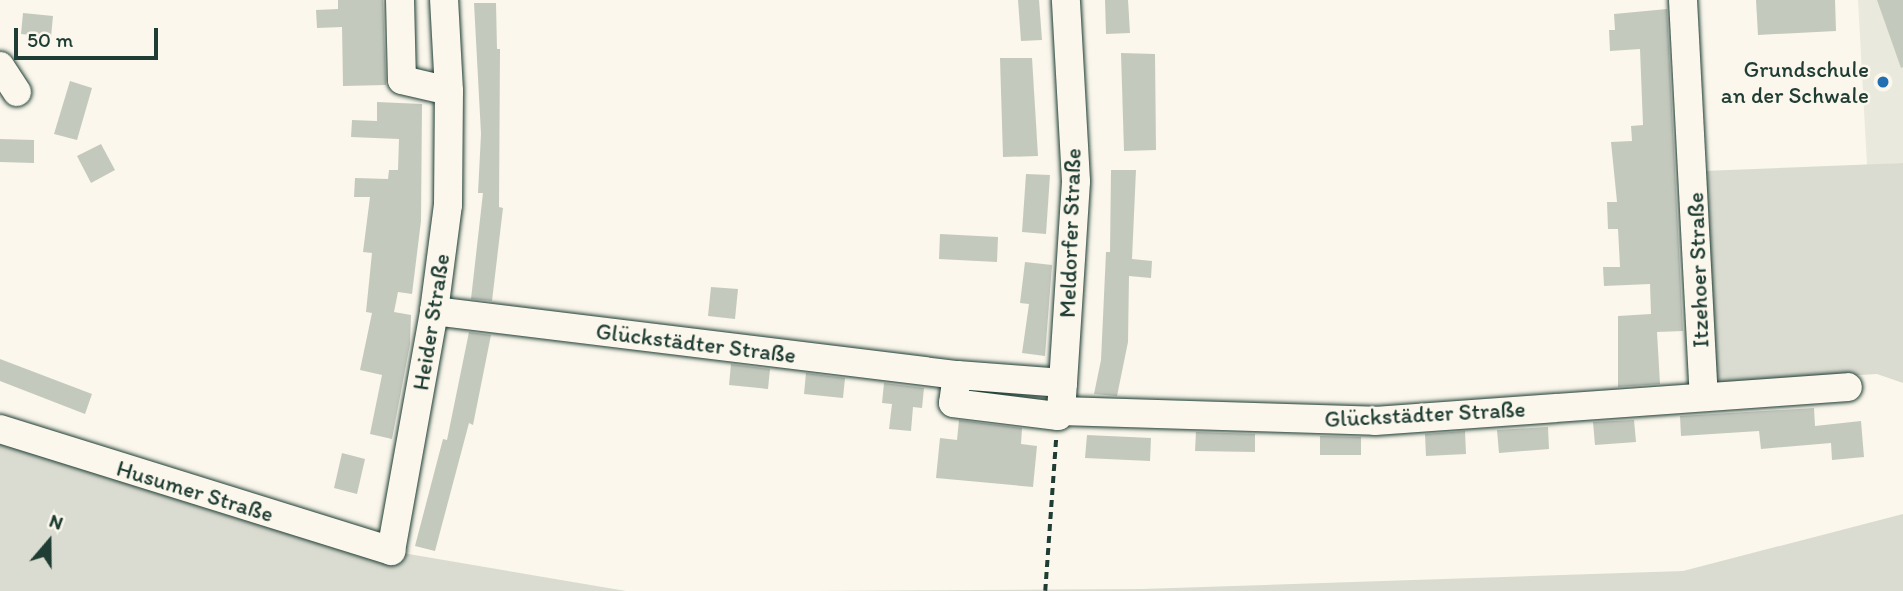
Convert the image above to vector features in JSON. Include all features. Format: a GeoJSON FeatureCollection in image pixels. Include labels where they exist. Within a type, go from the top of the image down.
{"type":"FeatureCollection","features":[{"type":"Feature","properties":{"kind":"street"},"geometry":{"type":"LineString","coordinates":[[400,0],[402,80],[449,91]]}},
{"type":"Feature","properties":{"kind":"street","name":"Heider Straße"},"geometry":{"type":"LineString","coordinates":[[391,551],[434,311],[448,205],[449,91],[444,0]]}},
{"type":"Feature","properties":{"kind":"street","name":"Meldorfer Straße"},"geometry":{"type":"LineString","coordinates":[[1063,383],[1076,181],[1066,0]]}},
{"type":"Feature","properties":{"kind":"street","name":"Itzehoer Straße"},"geometry":{"type":"LineString","coordinates":[[1683,0],[1704,396]]}},
{"type":"Feature","properties":{"kind":"street"},"geometry":{"type":"LineString","coordinates":[[0,66],[17,92]]}},
{"type":"Feature","properties":{"kind":"street","name":"Glückstädter Straße"},"geometry":{"type":"LineString","coordinates":[[434,311],[957,375],[1063,383]]}},
{"type":"Feature","properties":{"kind":"street","name":"Glückstädter Straße"},"geometry":{"type":"LineString","coordinates":[[957,375],[953,403],[1059,414],[1375,421],[1704,396]]}},
{"type":"Feature","properties":{"kind":"street"},"geometry":{"type":"LineString","coordinates":[[1059,414],[1063,383]]}},
{"type":"Feature","properties":{"kind":"street"},"geometry":{"type":"LineString","coordinates":[[1704,396],[1848,387]]}},
{"type":"Feature","properties":{"kind":"street","name":"Husumer Straße"},"geometry":{"type":"LineString","coordinates":[[0,429],[391,551]]}},
{"type":"Feature","properties":{"kind":"path"},"geometry":{"type":"LineString","coordinates":[[1045,591],[1059,414]]}},
{"type":"Feature","properties":{"kind":"shaded area","name":"Grundschule an der Schwale"},"geometry":{"type":"Polygon","coordinates":[[[1858,0],[1903,0],[1903,163],[1867,165],[1858,0]]]}},
{"type":"Feature","properties":{"kind":"shaded area"},"geometry":{"type":"Polygon","coordinates":[[[1903,163],[1903,383],[1877,374],[1723,383],[1711,371],[1703,171],[1903,163]]]}},
{"type":"Feature","properties":{"kind":"shaded area"},"geometry":{"type":"Polygon","coordinates":[[[0,429],[391,551],[626,591],[0,591],[0,429]]]}},
{"type":"Feature","properties":{"kind":"shaded area"},"geometry":{"type":"Polygon","coordinates":[[[1903,514],[1903,591],[816,591],[1142,589],[1683,571],[1903,514]]]}},
{"type":"Feature","properties":{"kind":"building"},"geometry":{"type":"Polygon","coordinates":[[[338,0],[383,0],[386,85],[343,86],[342,27],[317,28],[316,10],[338,9],[338,0]]]}},
{"type":"Feature","properties":{"kind":"building"},"geometry":{"type":"Polygon","coordinates":[[[1018,0],[1039,0],[1042,40],[1021,41],[1018,0]]]}},
{"type":"Feature","properties":{"kind":"building"},"geometry":{"type":"Polygon","coordinates":[[[1105,0],[1128,0],[1130,33],[1106,34],[1105,0]]]}},
{"type":"Feature","properties":{"kind":"building"},"geometry":{"type":"Polygon","coordinates":[[[1756,0],[1835,0],[1836,31],[1758,35],[1756,0]]]}},
{"type":"Feature","properties":{"kind":"building"},"geometry":{"type":"Polygon","coordinates":[[[1877,0],[1903,0],[1901,68],[1877,0]]]}},
{"type":"Feature","properties":{"kind":"building"},"geometry":{"type":"Polygon","coordinates":[[[474,3],[496,3],[497,49],[500,49],[499,207],[503,208],[492,301],[471,299],[483,193],[478,193],[481,134],[474,3]]]}},
{"type":"Feature","properties":{"kind":"building"},"geometry":{"type":"Polygon","coordinates":[[[1667,9],[1683,331],[1657,332],[1660,384],[1618,387],[1618,316],[1651,314],[1650,284],[1604,286],[1603,267],[1620,267],[1618,229],[1608,229],[1607,202],[1617,202],[1611,142],[1632,141],[1631,126],[1643,125],[1640,49],[1610,51],[1609,30],[1615,30],[1614,14],[1667,9]]]}},
{"type":"Feature","properties":{"kind":"building"},"geometry":{"type":"Polygon","coordinates":[[[23,13],[53,16],[51,37],[21,34],[23,13]]]}},
{"type":"Feature","properties":{"kind":"building"},"geometry":{"type":"Polygon","coordinates":[[[1121,53],[1155,54],[1156,150],[1124,151],[1121,53]]]}},
{"type":"Feature","properties":{"kind":"building"},"geometry":{"type":"Polygon","coordinates":[[[1000,58],[1032,58],[1038,156],[1003,157],[1000,58]]]}},
{"type":"Feature","properties":{"kind":"building"},"geometry":{"type":"Polygon","coordinates":[[[70,81],[92,88],[77,140],[54,134],[70,81]]]}},
{"type":"Feature","properties":{"kind":"building"},"geometry":{"type":"Polygon","coordinates":[[[377,102],[422,104],[421,221],[412,294],[398,292],[394,312],[411,315],[410,344],[392,439],[370,434],[382,375],[360,370],[372,313],[366,312],[372,253],[363,252],[370,197],[354,197],[355,178],[388,179],[389,170],[398,170],[399,139],[351,137],[352,120],[377,121],[377,102]]]}},
{"type":"Feature","properties":{"kind":"building"},"geometry":{"type":"Polygon","coordinates":[[[0,139],[34,140],[34,163],[0,162],[0,139]]]}},
{"type":"Feature","properties":{"kind":"building"},"geometry":{"type":"Polygon","coordinates":[[[101,144],[115,170],[91,183],[77,156],[101,144]]]}},
{"type":"Feature","properties":{"kind":"building"},"geometry":{"type":"Polygon","coordinates":[[[1111,170],[1136,170],[1132,259],[1152,261],[1151,278],[1129,276],[1128,342],[1117,396],[1094,394],[1101,360],[1106,252],[1110,252],[1111,170]]]}},
{"type":"Feature","properties":{"kind":"building"},"geometry":{"type":"Polygon","coordinates":[[[1026,174],[1050,175],[1046,234],[1022,232],[1026,174]]]}},
{"type":"Feature","properties":{"kind":"building"},"geometry":{"type":"Polygon","coordinates":[[[940,234],[998,237],[997,262],[939,259],[940,234]]]}},
{"type":"Feature","properties":{"kind":"building"},"geometry":{"type":"Polygon","coordinates":[[[1025,262],[1052,265],[1045,356],[1022,353],[1029,304],[1020,303],[1025,262]]]}},
{"type":"Feature","properties":{"kind":"building"},"geometry":{"type":"Polygon","coordinates":[[[711,287],[738,289],[735,319],[708,316],[711,287]]]}},
{"type":"Feature","properties":{"kind":"building"},"geometry":{"type":"Polygon","coordinates":[[[469,332],[491,335],[473,425],[469,423],[435,551],[415,546],[443,439],[447,440],[469,332]]]}},
{"type":"Feature","properties":{"kind":"building"},"geometry":{"type":"Polygon","coordinates":[[[0,359],[92,394],[85,414],[0,381],[0,359]]]}},
{"type":"Feature","properties":{"kind":"building"},"geometry":{"type":"Polygon","coordinates":[[[731,364],[770,369],[768,389],[729,385],[731,364]]]}},
{"type":"Feature","properties":{"kind":"building"},"geometry":{"type":"Polygon","coordinates":[[[806,373],[845,378],[843,398],[804,394],[806,373]]]}},
{"type":"Feature","properties":{"kind":"building"},"geometry":{"type":"Polygon","coordinates":[[[884,383],[924,388],[922,408],[913,407],[911,431],[889,429],[892,404],[882,403],[884,383]]]}},
{"type":"Feature","properties":{"kind":"building"},"geometry":{"type":"Polygon","coordinates":[[[1814,408],[1815,426],[1861,421],[1864,457],[1832,460],[1831,443],[1761,449],[1759,431],[1681,436],[1680,416],[1814,408]]]}},
{"type":"Feature","properties":{"kind":"building"},"geometry":{"type":"Polygon","coordinates":[[[959,420],[1022,428],[1021,444],[1037,446],[1033,487],[936,478],[940,438],[957,440],[959,420]]]}},
{"type":"Feature","properties":{"kind":"building"},"geometry":{"type":"Polygon","coordinates":[[[1634,420],[1636,442],[1595,445],[1593,422],[1634,420]]]}},
{"type":"Feature","properties":{"kind":"building"},"geometry":{"type":"Polygon","coordinates":[[[1548,427],[1549,449],[1499,453],[1497,430],[1548,427]]]}},
{"type":"Feature","properties":{"kind":"building"},"geometry":{"type":"Polygon","coordinates":[[[1465,431],[1466,454],[1426,456],[1425,434],[1465,431]]]}},
{"type":"Feature","properties":{"kind":"building"},"geometry":{"type":"Polygon","coordinates":[[[1196,432],[1255,434],[1255,452],[1195,451],[1196,432]]]}},
{"type":"Feature","properties":{"kind":"building"},"geometry":{"type":"Polygon","coordinates":[[[1087,435],[1151,438],[1150,461],[1085,458],[1087,435]]]}},
{"type":"Feature","properties":{"kind":"building"},"geometry":{"type":"Polygon","coordinates":[[[1320,436],[1361,437],[1361,455],[1320,455],[1320,436]]]}},
{"type":"Feature","properties":{"kind":"building"},"geometry":{"type":"Polygon","coordinates":[[[342,453],[365,459],[357,494],[334,488],[342,453]]]}},
{"type":"Feature","properties":{"kind":"place","name":"Grundschule an der Schwale"},"geometry":{"type":"Point","coordinates":[1883,82]}}]}
